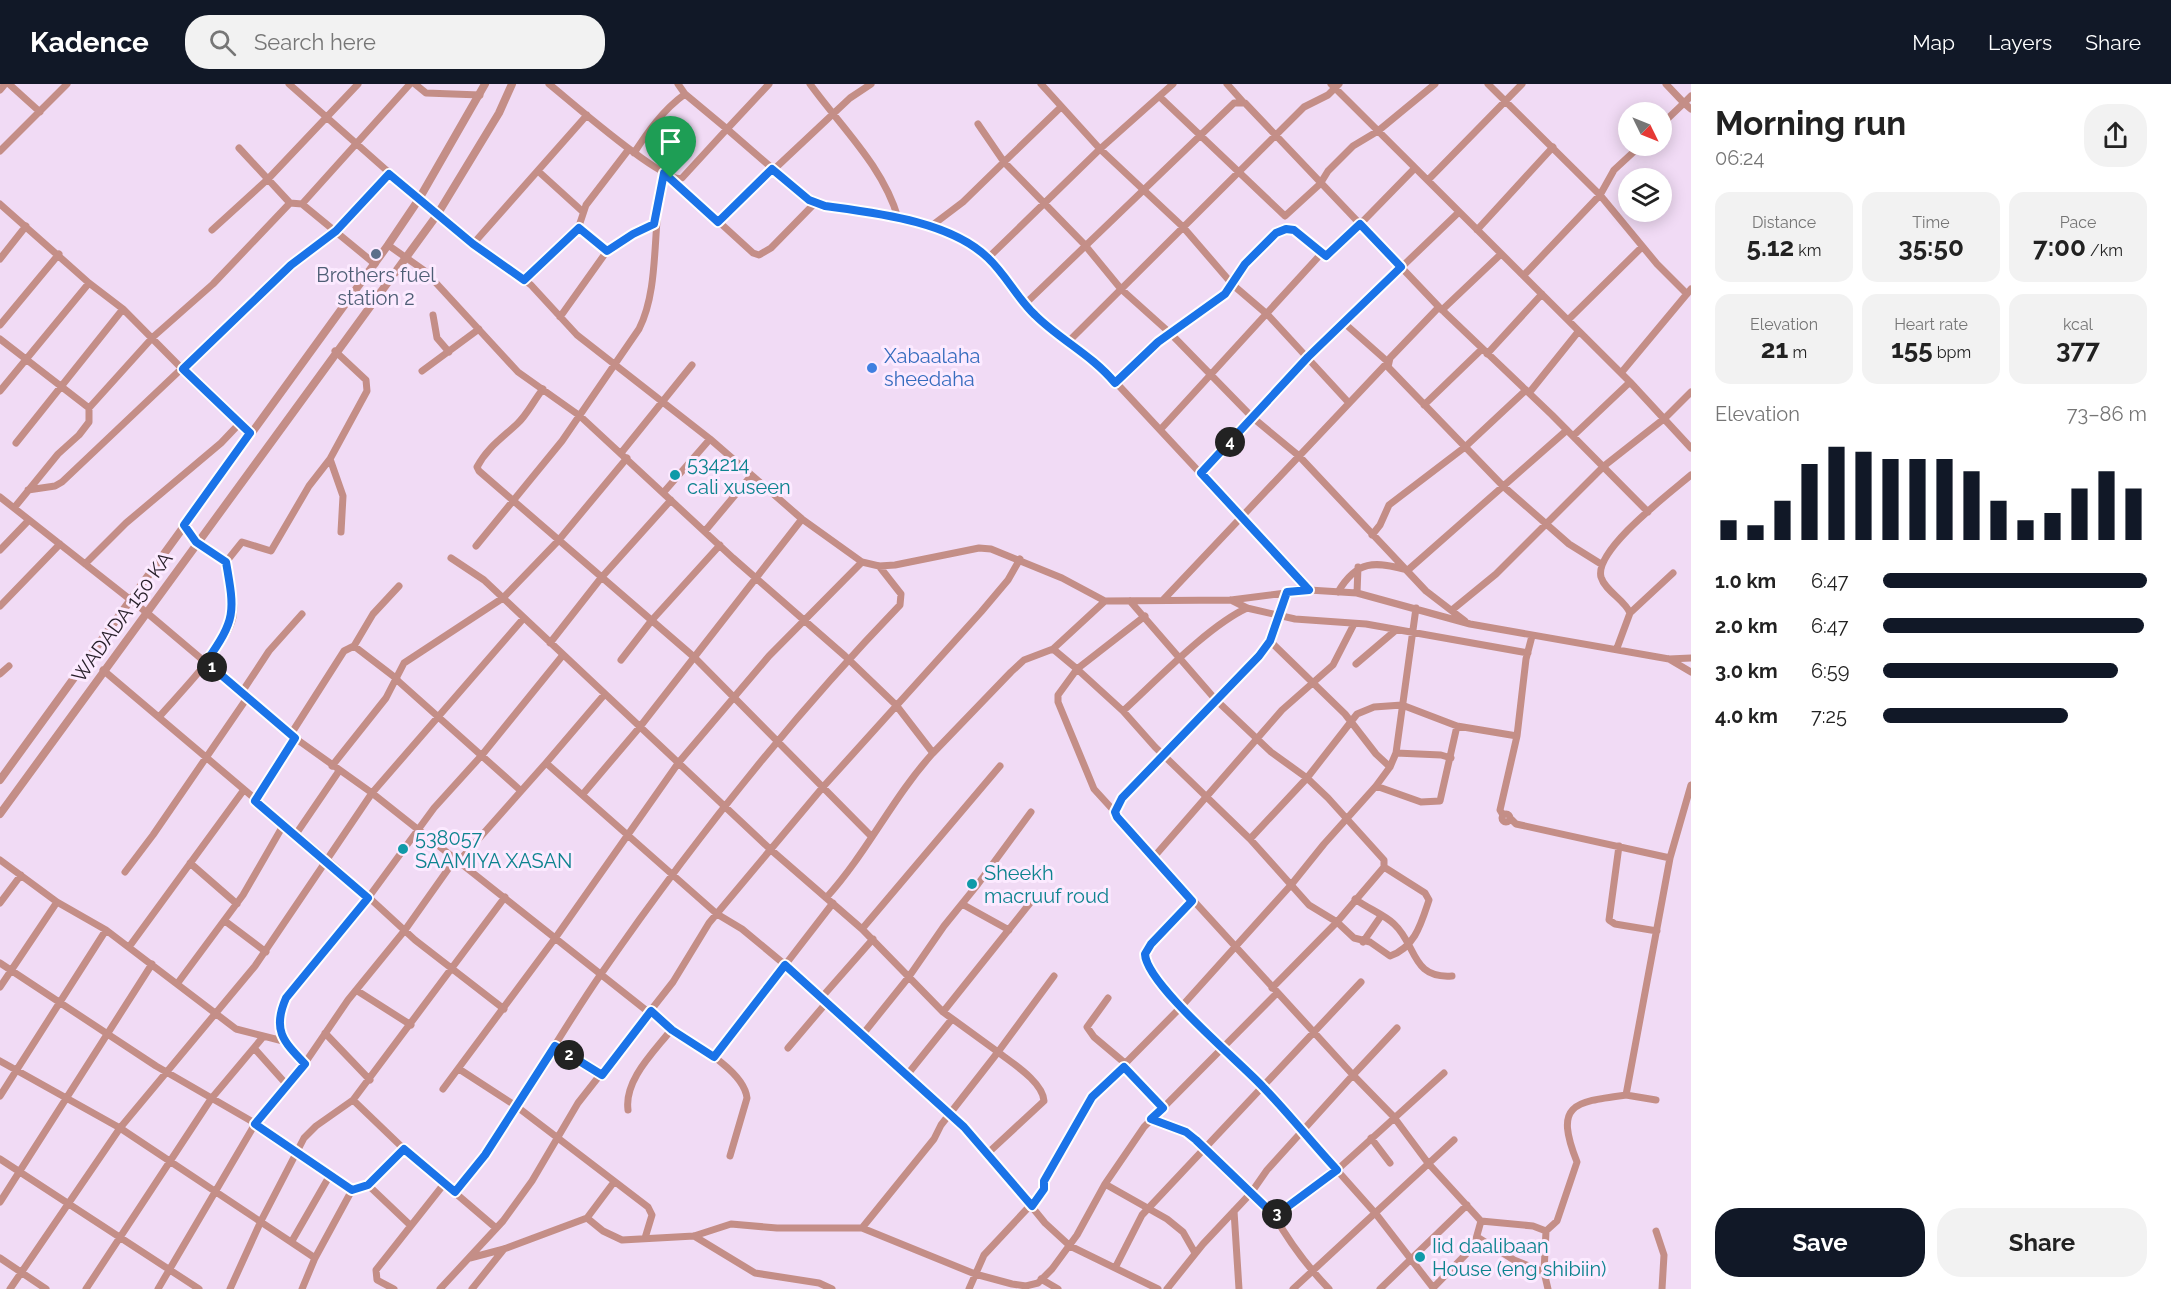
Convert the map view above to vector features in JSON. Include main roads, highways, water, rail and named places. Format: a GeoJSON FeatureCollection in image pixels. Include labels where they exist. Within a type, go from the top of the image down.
{"type":"FeatureCollection","features":[{"type":"Feature","properties":{"kind":"place","name":"Brothers fuel station 2"},"geometry":{"type":"Point","coordinates":[376,254]}},
{"type":"Feature","properties":{"kind":"place","name":"Xabaalaha sheedaha"},"geometry":{"type":"Point","coordinates":[872,368]}},
{"type":"Feature","properties":{"kind":"place","name":"534214 cali xuseen"},"geometry":{"type":"Point","coordinates":[675,475]}},
{"type":"Feature","properties":{"kind":"place","name":"538057 SAAMIYA XASAN"},"geometry":{"type":"Point","coordinates":[403,849]}},
{"type":"Feature","properties":{"kind":"place","name":"Sheekh macruuf roud"},"geometry":{"type":"Point","coordinates":[972,884]}},
{"type":"Feature","properties":{"kind":"place","name":"Iid daalibaan House (eng shibiin)"},"geometry":{"type":"Point","coordinates":[1420,1257]}}]}
